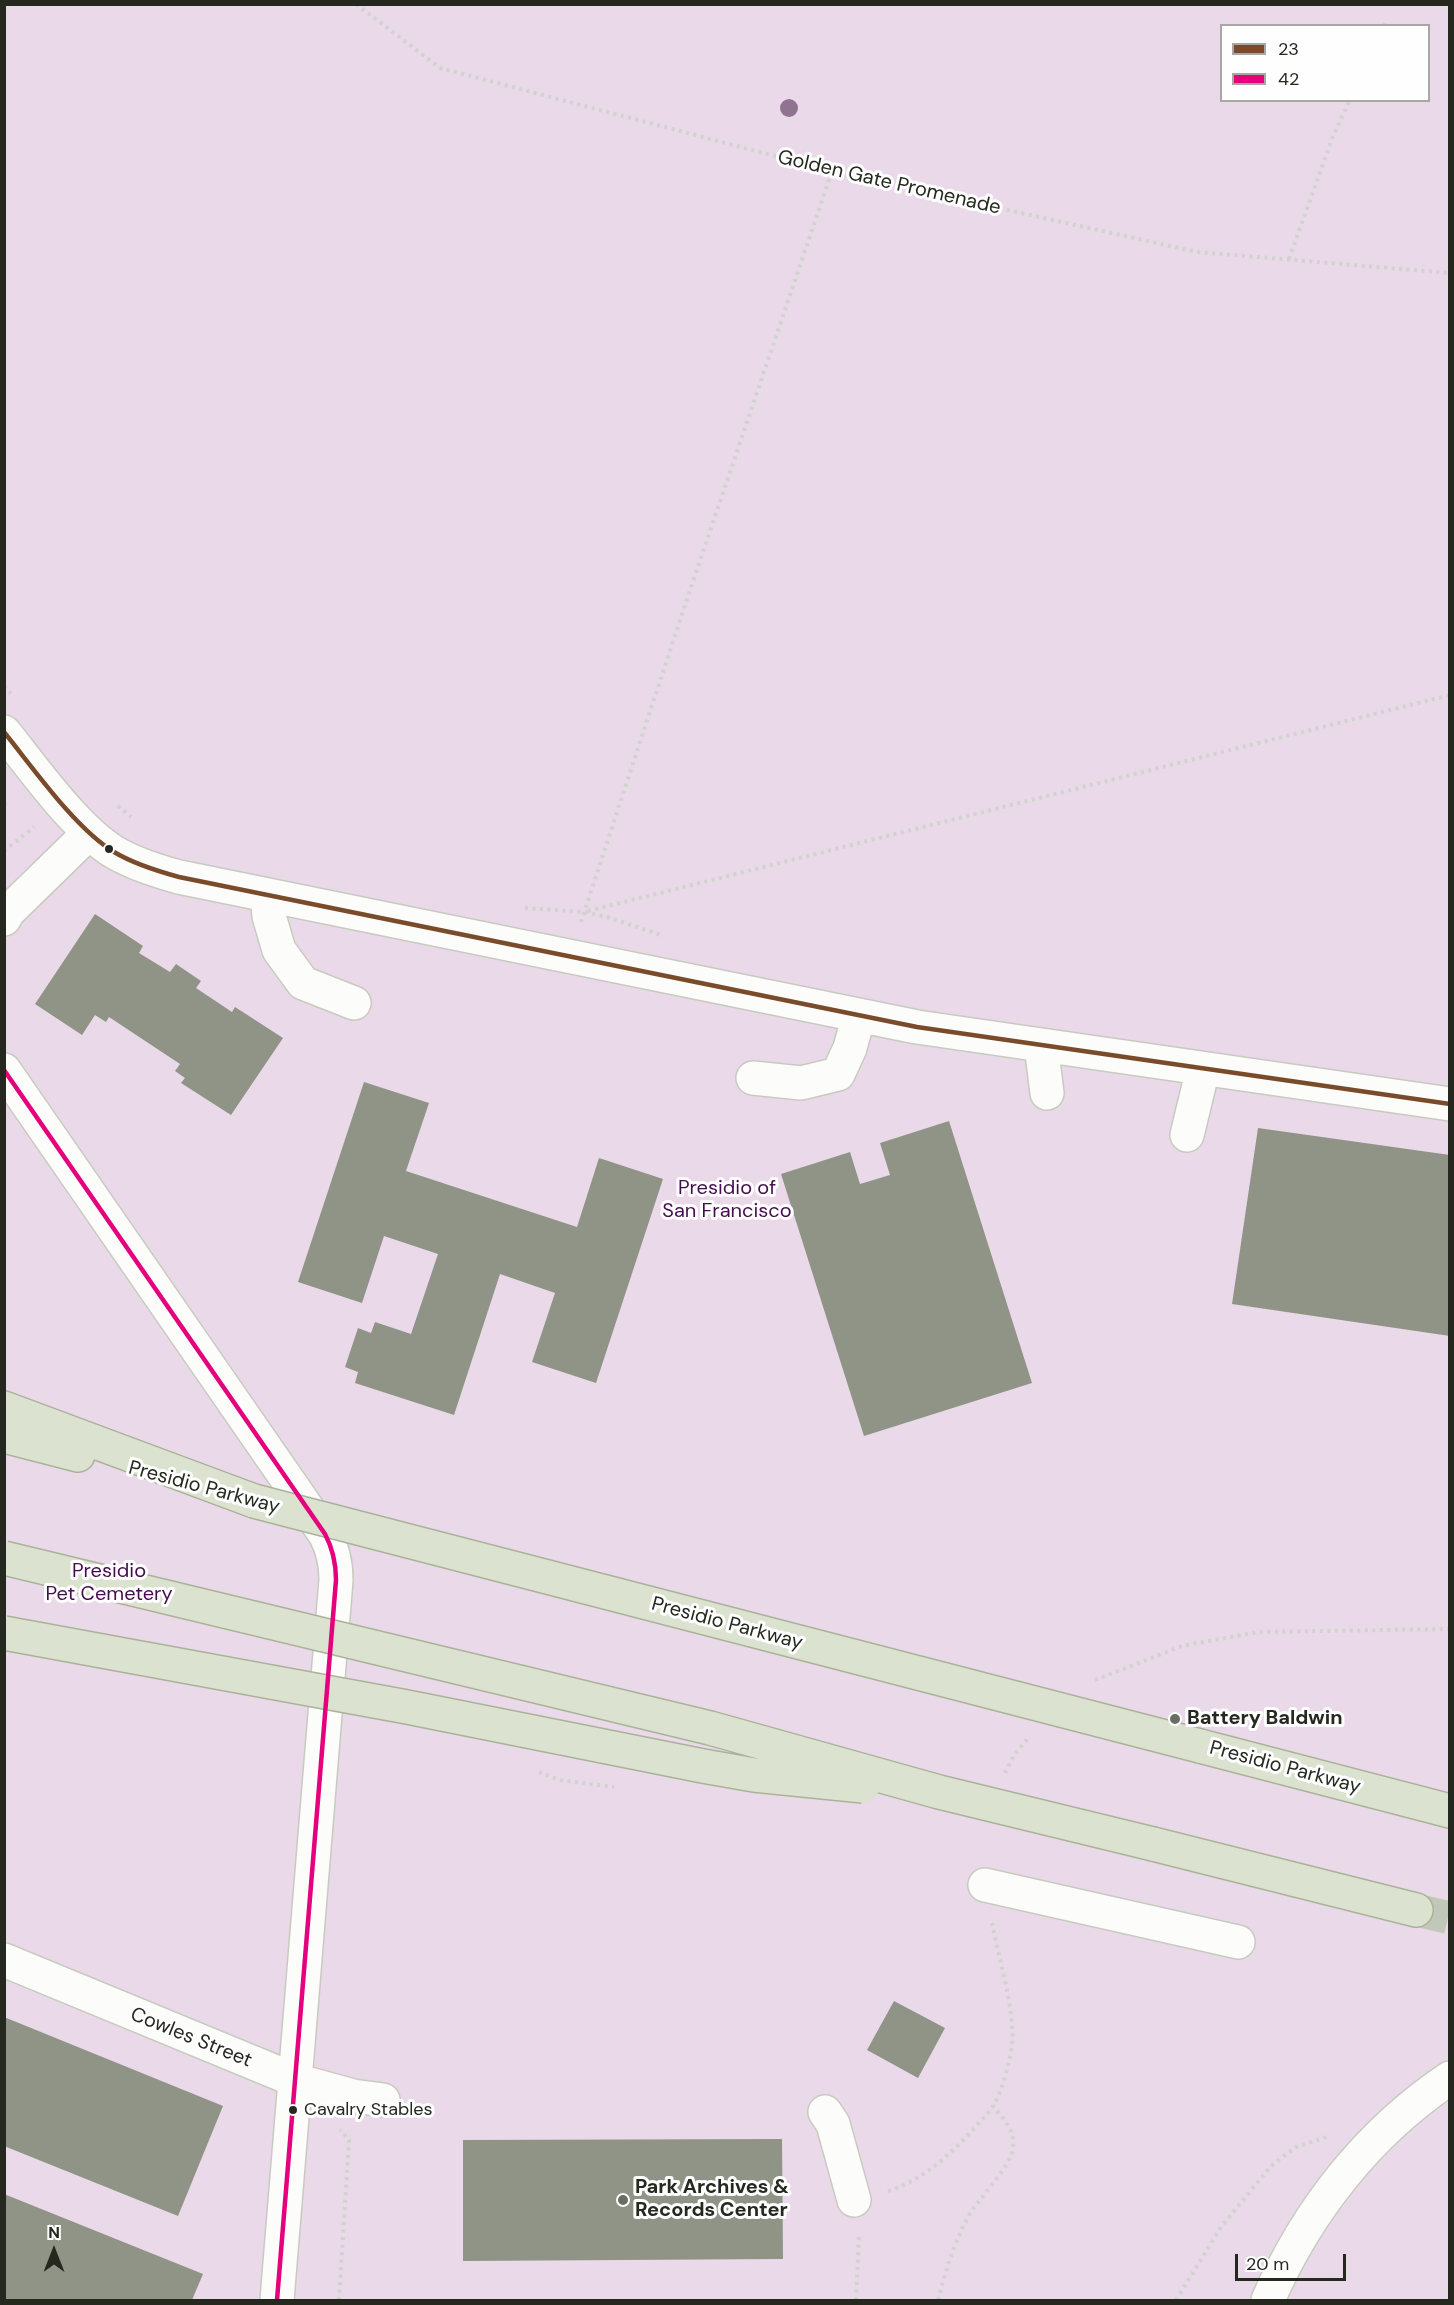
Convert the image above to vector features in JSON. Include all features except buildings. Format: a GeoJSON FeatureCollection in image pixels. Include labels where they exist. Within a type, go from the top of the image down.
{"type":"FeatureCollection","features":[{"type":"Feature","properties":{"kind":"highway"},"geometry":{"type":"LineString","coordinates":[[4,1408],[254,1501]]}},
{"type":"Feature","properties":{"kind":"highway","name":"Presidio Parkway"},"geometry":{"type":"LineString","coordinates":[[4,1436],[1449,1811]]}},
{"type":"Feature","properties":{"kind":"highway"},"geometry":{"type":"LineString","coordinates":[[4,1558],[710,1728],[939,1792],[1416,1910]]}},
{"type":"Feature","properties":{"kind":"highway"},"geometry":{"type":"LineString","coordinates":[[4,1633],[408,1707],[714,1768],[808,1781],[939,1792]]}},
{"type":"Feature","properties":{"kind":"street"},"geometry":{"type":"LineString","coordinates":[[4,732],[89,833],[115,852],[158,872],[917,1027],[1449,1104]]}},
{"type":"Feature","properties":{"kind":"street"},"geometry":{"type":"LineString","coordinates":[[4,919],[15,905],[89,833]]}},
{"type":"Feature","properties":{"kind":"street"},"geometry":{"type":"LineString","coordinates":[[267,895],[269,916],[279,950],[303,983],[354,1002]]}},
{"type":"Feature","properties":{"kind":"street"},"geometry":{"type":"LineString","coordinates":[[753,1078],[801,1083],[838,1074],[850,1048],[859,1016]]}},
{"type":"Feature","properties":{"kind":"street"},"geometry":{"type":"LineString","coordinates":[[1041,1045],[1047,1093]]}},
{"type":"Feature","properties":{"kind":"street"},"geometry":{"type":"LineString","coordinates":[[1187,1135],[1203,1069]]}},
{"type":"Feature","properties":{"kind":"street"},"geometry":{"type":"LineString","coordinates":[[4,1070],[325,1534],[333,1549],[336,1580],[277,2301]]}},
{"type":"Feature","properties":{"kind":"street"},"geometry":{"type":"LineString","coordinates":[[985,1885],[1238,1942]]}},
{"type":"Feature","properties":{"kind":"street","name":"Cowles Street"},"geometry":{"type":"LineString","coordinates":[[4,1960],[295,2080],[353,2096],[383,2100]]}},
{"type":"Feature","properties":{"kind":"street"},"geometry":{"type":"LineString","coordinates":[[1268,2301],[1279,2274],[1301,2236],[1348,2168],[1398,2118],[1449,2078]]}},
{"type":"Feature","properties":{"kind":"street"},"geometry":{"type":"LineString","coordinates":[[825,2112],[833,2124],[854,2200]]}},
{"type":"Feature","properties":{"kind":"path","name":"Golden Gate Promenade"},"geometry":{"type":"LineString","coordinates":[[356,4],[440,68],[832,171],[1197,252],[1449,273]]}},
{"type":"Feature","properties":{"kind":"path"},"geometry":{"type":"LineString","coordinates":[[1289,259],[1333,136],[1349,102]]}},
{"type":"Feature","properties":{"kind":"path"},"geometry":{"type":"LineString","coordinates":[[578,930],[832,171]]}},
{"type":"Feature","properties":{"kind":"path"},"geometry":{"type":"LineString","coordinates":[[584,912],[1449,695]]}},
{"type":"Feature","properties":{"kind":"path"},"geometry":{"type":"LineString","coordinates":[[4,804],[10,800]]}},
{"type":"Feature","properties":{"kind":"path"},"geometry":{"type":"LineString","coordinates":[[4,851],[34,827]]}},
{"type":"Feature","properties":{"kind":"path"},"geometry":{"type":"LineString","coordinates":[[522,908],[584,912],[607,917],[667,937]]}},
{"type":"Feature","properties":{"kind":"path"},"geometry":{"type":"LineString","coordinates":[[1087,1684],[1182,1646],[1258,1632],[1449,1629]]}},
{"type":"Feature","properties":{"kind":"path"},"geometry":{"type":"LineString","coordinates":[[1001,1780],[1014,1755],[1033,1733]]}},
{"type":"Feature","properties":{"kind":"path"},"geometry":{"type":"LineString","coordinates":[[856,2301],[860,2228],[854,2200],[905,2186],[944,2159],[993,2106],[1002,2085],[1012,2045],[1010,2013],[985,1885]]}},
{"type":"Feature","properties":{"kind":"path"},"geometry":{"type":"LineString","coordinates":[[938,2301],[945,2271],[966,2219],[1011,2157],[1013,2137],[1008,2125],[993,2106]]}},
{"type":"Feature","properties":{"kind":"path"},"geometry":{"type":"LineString","coordinates":[[336,2126],[349,2140],[339,2301]]}},
{"type":"Feature","properties":{"kind":"path"},"geometry":{"type":"LineString","coordinates":[[1176,2301],[1221,2227],[1270,2166],[1296,2147],[1332,2135]]}},
{"type":"Feature","properties":{"kind":"green space","name":"Presidio of San Francisco"},"geometry":{"type":"Polygon","coordinates":[[[5,5],[1449,5],[1449,2300],[5,2300],[5,5]]]}},
{"type":"Feature","properties":{"kind":"tunnel"},"geometry":{"type":"LineString","coordinates":[[1416,1910],[1450,1918]]}},
{"type":"Feature","properties":{"kind":"transit line","name":"23"},"geometry":{"type":"LineString","coordinates":[[4,732],[56,797],[99,841],[130,860],[179,877],[917,1027],[1450,1104]]}},
{"type":"Feature","properties":{"kind":"transit line","name":"42"},"geometry":{"type":"LineString","coordinates":[[4,1070],[325,1534],[334,1556],[336,1580],[277,2300]]}},
{"type":"Feature","properties":{"kind":"place","name":"Battery Baldwin"},"geometry":{"type":"Point","coordinates":[1175,1719]}},
{"type":"Feature","properties":{"kind":"place","name":"Cavalry Stables"},"geometry":{"type":"Point","coordinates":[293,2110]}},
{"type":"Feature","properties":{"kind":"place","name":"Park Archives & Records Center"},"geometry":{"type":"Point","coordinates":[623,2200]}},
{"type":"Feature","properties":{"kind":"park label","name":"Presidio Pet Cemetery"},"geometry":{"type":"Point","coordinates":[109,1584]}}]}
